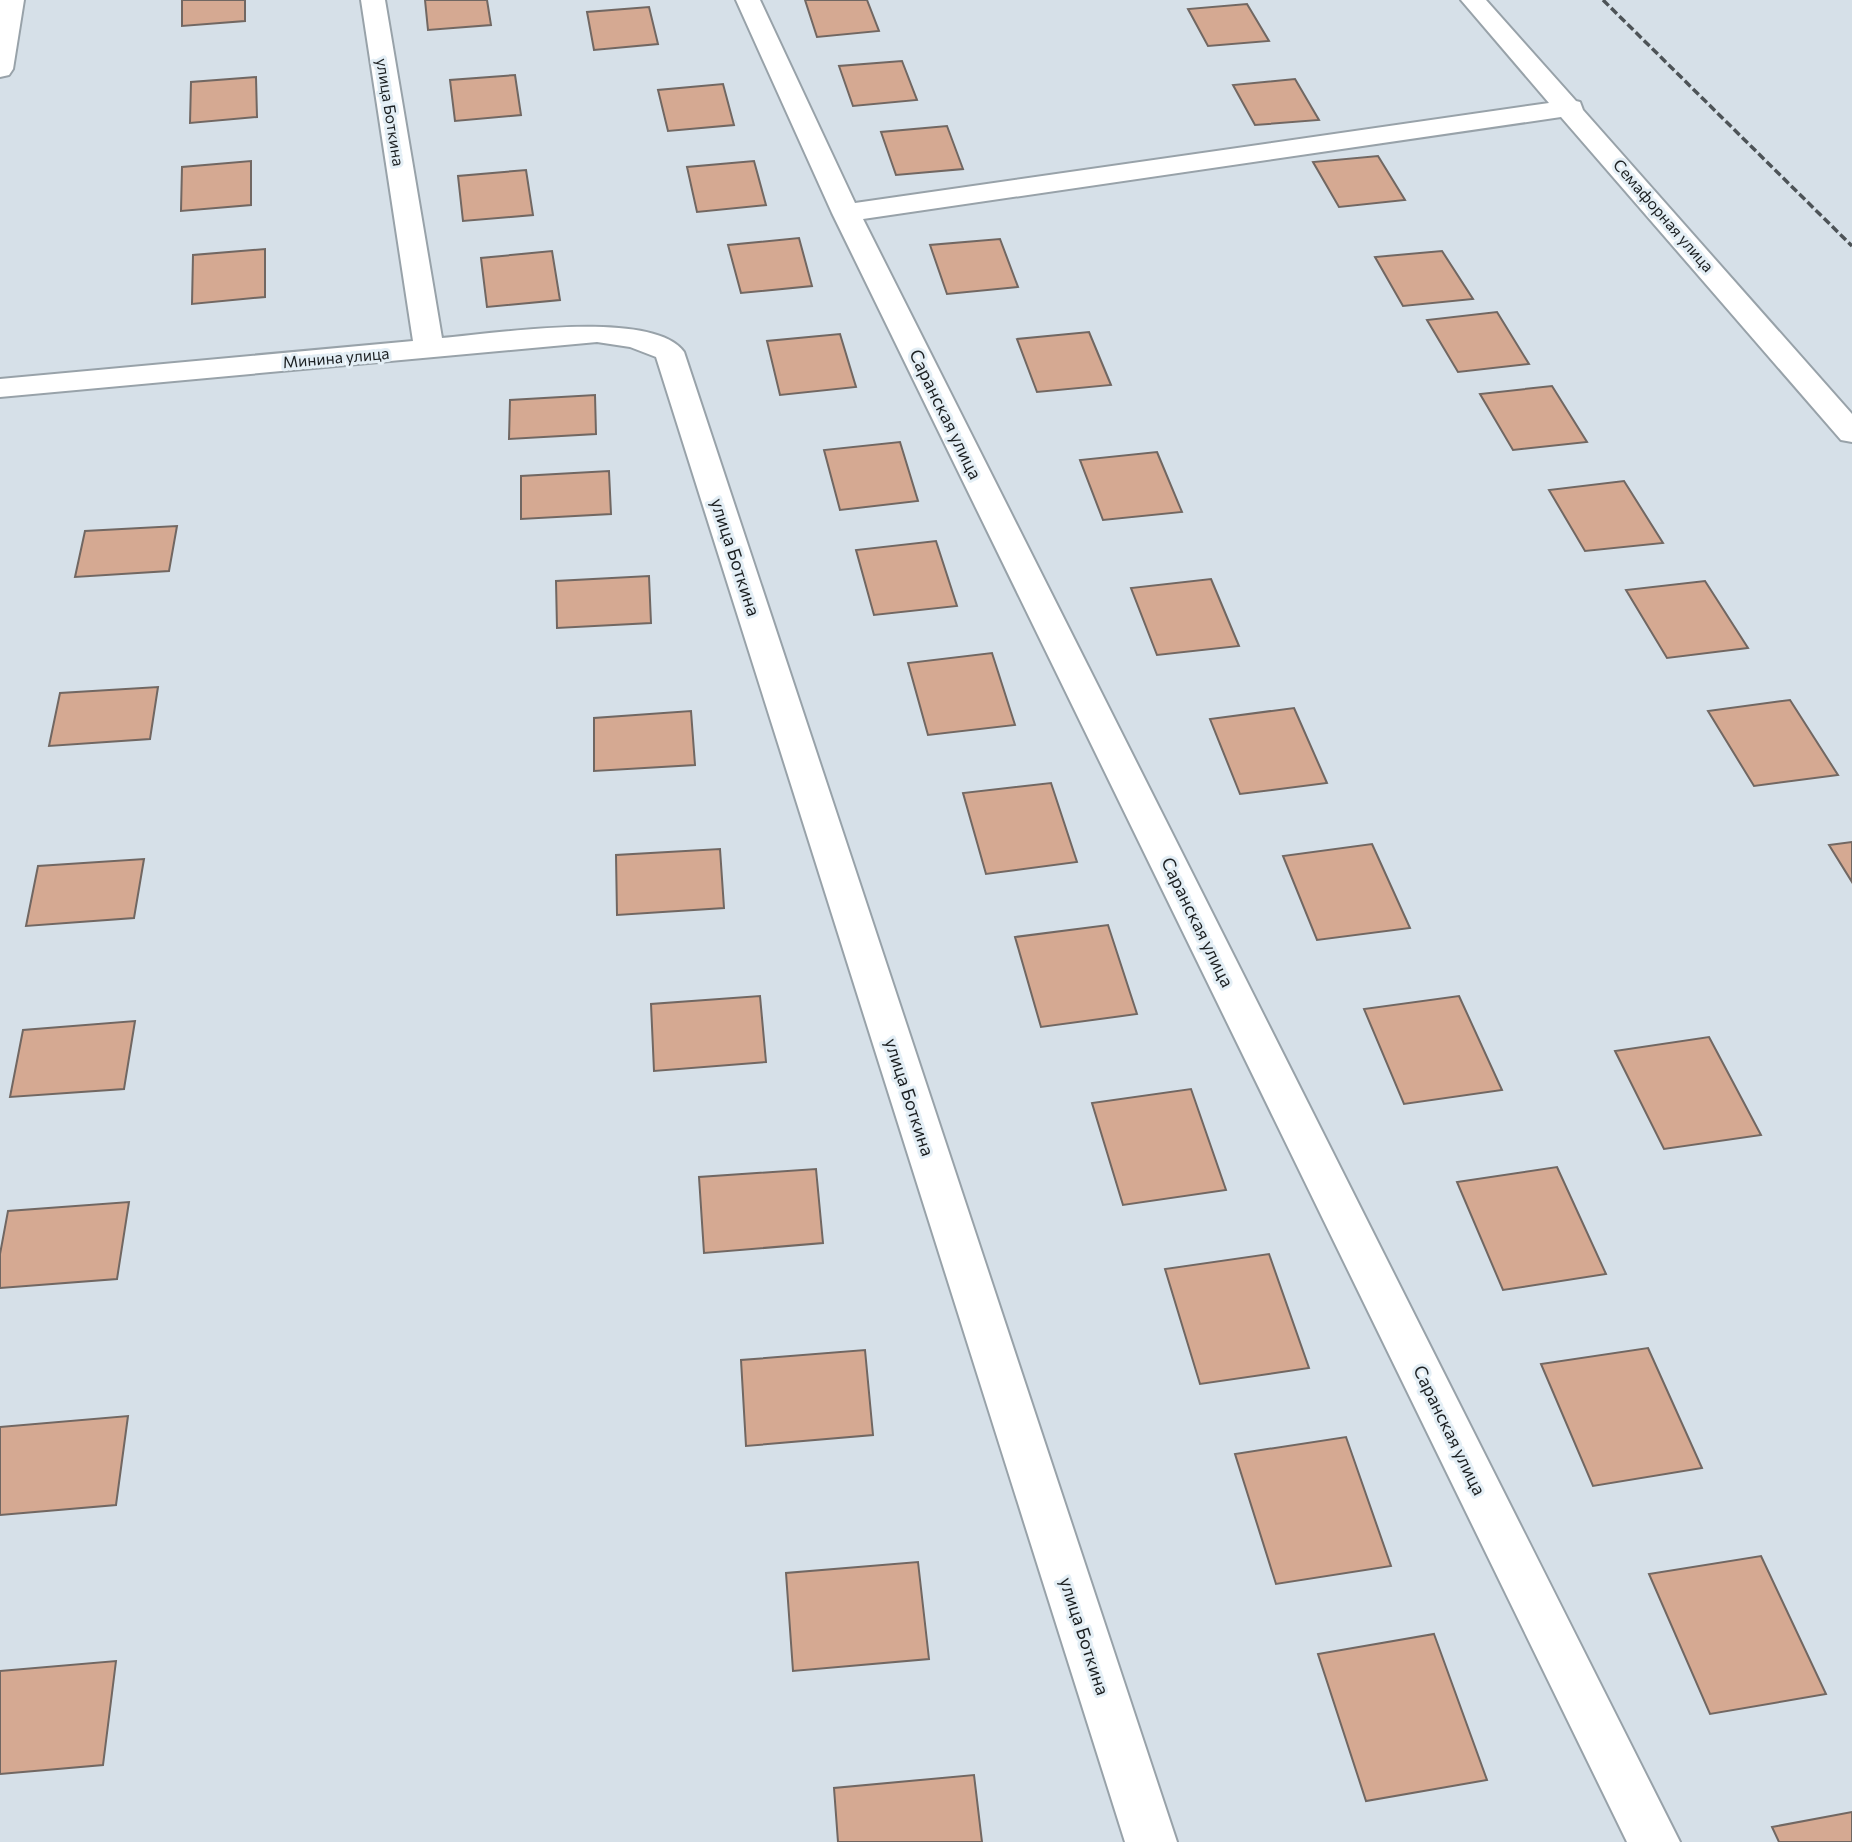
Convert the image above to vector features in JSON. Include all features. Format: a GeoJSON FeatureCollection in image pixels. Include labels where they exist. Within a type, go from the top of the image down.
{"type":"FeatureCollection","features":[{"type":"Feature","properties":{"kind":"street"},"geometry":{"type":"LineString","coordinates":[[0,69],[12,0]]}},
{"type":"Feature","properties":{"kind":"street","name":"улица Боткина"},"geometry":{"type":"LineString","coordinates":[[373,0],[429,349]]}},
{"type":"Feature","properties":{"kind":"street","name":"Саранская улица"},"geometry":{"type":"LineString","coordinates":[[747,0],[846,213],[1654,1842]]}},
{"type":"Feature","properties":{"kind":"street","name":"Семафорная улица"},"geometry":{"type":"LineString","coordinates":[[1473,0],[1571,108],[1852,433]]}},
{"type":"Feature","properties":{"kind":"street"},"geometry":{"type":"LineString","coordinates":[[846,213],[1571,108]]}},
{"type":"Feature","properties":{"kind":"street","name":"Минина улица"},"geometry":{"type":"LineString","coordinates":[[0,388],[597,333],[636,339],[669,352]]}},
{"type":"Feature","properties":{"kind":"street","name":"улица Боткина"},"geometry":{"type":"LineString","coordinates":[[669,352],[1151,1842]]}},
{"type":"Feature","properties":{"kind":"building"},"geometry":{"type":"Polygon","coordinates":[[[182,0],[245,0],[245,21],[182,26],[182,0]]]}},
{"type":"Feature","properties":{"kind":"building"},"geometry":{"type":"Polygon","coordinates":[[[425,0],[487,0],[491,25],[428,30],[425,0]]]}},
{"type":"Feature","properties":{"kind":"building"},"geometry":{"type":"Polygon","coordinates":[[[805,0],[867,0],[879,31],[817,37],[805,0]]]}},
{"type":"Feature","properties":{"kind":"building"},"geometry":{"type":"Polygon","coordinates":[[[1247,4],[1269,41],[1208,46],[1188,9],[1247,4]]]}},
{"type":"Feature","properties":{"kind":"building"},"geometry":{"type":"Polygon","coordinates":[[[649,7],[658,44],[594,50],[587,12],[649,7]]]}},
{"type":"Feature","properties":{"kind":"building"},"geometry":{"type":"Polygon","coordinates":[[[902,61],[917,100],[853,106],[839,66],[902,61]]]}},
{"type":"Feature","properties":{"kind":"building"},"geometry":{"type":"Polygon","coordinates":[[[515,75],[521,115],[455,121],[450,80],[515,75]]]}},
{"type":"Feature","properties":{"kind":"building"},"geometry":{"type":"Polygon","coordinates":[[[256,77],[257,117],[190,123],[191,82],[256,77]]]}},
{"type":"Feature","properties":{"kind":"building"},"geometry":{"type":"Polygon","coordinates":[[[1295,79],[1319,120],[1255,125],[1233,85],[1295,79]]]}},
{"type":"Feature","properties":{"kind":"building"},"geometry":{"type":"Polygon","coordinates":[[[723,84],[734,125],[668,131],[658,90],[723,84]]]}},
{"type":"Feature","properties":{"kind":"building"},"geometry":{"type":"Polygon","coordinates":[[[947,126],[963,169],[896,175],[881,132],[947,126]]]}},
{"type":"Feature","properties":{"kind":"building"},"geometry":{"type":"Polygon","coordinates":[[[1378,156],[1405,200],[1339,207],[1313,162],[1378,156]]]}},
{"type":"Feature","properties":{"kind":"building"},"geometry":{"type":"Polygon","coordinates":[[[251,161],[251,205],[181,211],[182,167],[251,161]]]}},
{"type":"Feature","properties":{"kind":"building"},"geometry":{"type":"Polygon","coordinates":[[[754,161],[766,205],[697,212],[687,167],[754,161]]]}},
{"type":"Feature","properties":{"kind":"building"},"geometry":{"type":"Polygon","coordinates":[[[526,170],[533,215],[463,221],[458,176],[526,170]]]}},
{"type":"Feature","properties":{"kind":"building"},"geometry":{"type":"Polygon","coordinates":[[[799,238],[812,286],[741,293],[728,245],[799,238]]]}},
{"type":"Feature","properties":{"kind":"building"},"geometry":{"type":"Polygon","coordinates":[[[1000,239],[1018,287],[947,294],[930,245],[1000,239]]]}},
{"type":"Feature","properties":{"kind":"building"},"geometry":{"type":"Polygon","coordinates":[[[265,249],[265,297],[192,304],[193,255],[265,249]]]}},
{"type":"Feature","properties":{"kind":"building"},"geometry":{"type":"Polygon","coordinates":[[[552,251],[560,300],[487,307],[481,258],[552,251]]]}},
{"type":"Feature","properties":{"kind":"building"},"geometry":{"type":"Polygon","coordinates":[[[1442,251],[1473,299],[1403,306],[1375,257],[1442,251]]]}},
{"type":"Feature","properties":{"kind":"building"},"geometry":{"type":"Polygon","coordinates":[[[1497,312],[1529,364],[1458,372],[1427,320],[1497,312]]]}},
{"type":"Feature","properties":{"kind":"building"},"geometry":{"type":"Polygon","coordinates":[[[1089,332],[1111,385],[1037,392],[1017,339],[1089,332]]]}},
{"type":"Feature","properties":{"kind":"building"},"geometry":{"type":"Polygon","coordinates":[[[840,334],[856,387],[780,395],[767,341],[840,334]]]}},
{"type":"Feature","properties":{"kind":"building"},"geometry":{"type":"Polygon","coordinates":[[[1552,386],[1587,442],[1513,450],[1480,394],[1552,386]]]}},
{"type":"Feature","properties":{"kind":"building"},"geometry":{"type":"Polygon","coordinates":[[[595,395],[596,434],[509,439],[510,400],[595,395]]]}},
{"type":"Feature","properties":{"kind":"building"},"geometry":{"type":"Polygon","coordinates":[[[900,442],[918,501],[840,510],[824,450],[900,442]]]}},
{"type":"Feature","properties":{"kind":"building"},"geometry":{"type":"Polygon","coordinates":[[[1157,452],[1182,512],[1103,520],[1080,460],[1157,452]]]}},
{"type":"Feature","properties":{"kind":"building"},"geometry":{"type":"Polygon","coordinates":[[[609,471],[611,514],[521,519],[521,476],[609,471]]]}},
{"type":"Feature","properties":{"kind":"building"},"geometry":{"type":"Polygon","coordinates":[[[1624,481],[1663,543],[1585,551],[1549,490],[1624,481]]]}},
{"type":"Feature","properties":{"kind":"building"},"geometry":{"type":"Polygon","coordinates":[[[177,526],[169,571],[75,577],[85,531],[177,526]]]}},
{"type":"Feature","properties":{"kind":"building"},"geometry":{"type":"Polygon","coordinates":[[[936,541],[957,606],[874,615],[856,550],[936,541]]]}},
{"type":"Feature","properties":{"kind":"building"},"geometry":{"type":"Polygon","coordinates":[[[649,576],[651,623],[557,628],[556,581],[649,576]]]}},
{"type":"Feature","properties":{"kind":"building"},"geometry":{"type":"Polygon","coordinates":[[[1211,579],[1239,646],[1157,655],[1131,588],[1211,579]]]}},
{"type":"Feature","properties":{"kind":"building"},"geometry":{"type":"Polygon","coordinates":[[[1705,581],[1748,648],[1667,658],[1626,590],[1705,581]]]}},
{"type":"Feature","properties":{"kind":"building"},"geometry":{"type":"Polygon","coordinates":[[[992,653],[1015,725],[928,735],[908,663],[992,653]]]}},
{"type":"Feature","properties":{"kind":"building"},"geometry":{"type":"Polygon","coordinates":[[[158,687],[150,739],[49,746],[60,693],[158,687]]]}},
{"type":"Feature","properties":{"kind":"building"},"geometry":{"type":"Polygon","coordinates":[[[1790,700],[1838,775],[1754,786],[1708,711],[1790,700]]]}},
{"type":"Feature","properties":{"kind":"building"},"geometry":{"type":"Polygon","coordinates":[[[1294,708],[1327,783],[1240,794],[1210,719],[1294,708]]]}},
{"type":"Feature","properties":{"kind":"building"},"geometry":{"type":"Polygon","coordinates":[[[691,711],[695,765],[594,771],[594,718],[691,711]]]}},
{"type":"Feature","properties":{"kind":"building"},"geometry":{"type":"Polygon","coordinates":[[[1051,783],[1077,862],[986,874],[963,793],[1051,783]]]}},
{"type":"Feature","properties":{"kind":"building"},"geometry":{"type":"Polygon","coordinates":[[[1852,842],[1852,882],[1829,845],[1852,842]]]}},
{"type":"Feature","properties":{"kind":"building"},"geometry":{"type":"Polygon","coordinates":[[[1372,844],[1410,928],[1317,940],[1283,856],[1372,844]]]}},
{"type":"Feature","properties":{"kind":"building"},"geometry":{"type":"Polygon","coordinates":[[[720,849],[724,908],[617,915],[616,855],[720,849]]]}},
{"type":"Feature","properties":{"kind":"building"},"geometry":{"type":"Polygon","coordinates":[[[144,859],[134,918],[26,926],[38,866],[144,859]]]}},
{"type":"Feature","properties":{"kind":"building"},"geometry":{"type":"Polygon","coordinates":[[[1108,925],[1137,1014],[1041,1027],[1015,937],[1108,925]]]}},
{"type":"Feature","properties":{"kind":"building"},"geometry":{"type":"Polygon","coordinates":[[[760,996],[766,1062],[654,1071],[651,1004],[760,996]]]}},
{"type":"Feature","properties":{"kind":"building"},"geometry":{"type":"Polygon","coordinates":[[[1459,996],[1502,1090],[1404,1104],[1364,1009],[1459,996]]]}},
{"type":"Feature","properties":{"kind":"building"},"geometry":{"type":"Polygon","coordinates":[[[135,1021],[124,1089],[10,1097],[23,1030],[135,1021]]]}},
{"type":"Feature","properties":{"kind":"building"},"geometry":{"type":"Polygon","coordinates":[[[1709,1037],[1761,1135],[1664,1149],[1615,1051],[1709,1037]]]}},
{"type":"Feature","properties":{"kind":"building"},"geometry":{"type":"Polygon","coordinates":[[[1191,1089],[1226,1190],[1123,1205],[1092,1103],[1191,1089]]]}},
{"type":"Feature","properties":{"kind":"building"},"geometry":{"type":"Polygon","coordinates":[[[1557,1167],[1606,1274],[1503,1290],[1457,1182],[1557,1167]]]}},
{"type":"Feature","properties":{"kind":"building"},"geometry":{"type":"Polygon","coordinates":[[[816,1169],[823,1243],[704,1253],[699,1177],[816,1169]]]}},
{"type":"Feature","properties":{"kind":"building"},"geometry":{"type":"Polygon","coordinates":[[[129,1202],[117,1279],[0,1288],[0,1254],[8,1211],[129,1202]]]}},
{"type":"Feature","properties":{"kind":"building"},"geometry":{"type":"Polygon","coordinates":[[[1269,1254],[1309,1368],[1200,1384],[1165,1269],[1269,1254]]]}},
{"type":"Feature","properties":{"kind":"building"},"geometry":{"type":"Polygon","coordinates":[[[1648,1348],[1702,1468],[1593,1486],[1541,1364],[1648,1348]]]}},
{"type":"Feature","properties":{"kind":"building"},"geometry":{"type":"Polygon","coordinates":[[[865,1350],[873,1435],[746,1446],[741,1360],[865,1350]]]}},
{"type":"Feature","properties":{"kind":"building"},"geometry":{"type":"Polygon","coordinates":[[[128,1416],[116,1505],[0,1515],[0,1427],[128,1416]]]}},
{"type":"Feature","properties":{"kind":"building"},"geometry":{"type":"Polygon","coordinates":[[[1346,1437],[1391,1566],[1276,1584],[1235,1454],[1346,1437]]]}},
{"type":"Feature","properties":{"kind":"building"},"geometry":{"type":"Polygon","coordinates":[[[1761,1556],[1826,1694],[1710,1714],[1649,1574],[1761,1556]]]}},
{"type":"Feature","properties":{"kind":"building"},"geometry":{"type":"Polygon","coordinates":[[[918,1562],[929,1659],[793,1671],[786,1573],[918,1562]]]}},
{"type":"Feature","properties":{"kind":"building"},"geometry":{"type":"Polygon","coordinates":[[[1434,1634],[1487,1780],[1366,1801],[1318,1654],[1434,1634]]]}},
{"type":"Feature","properties":{"kind":"building"},"geometry":{"type":"Polygon","coordinates":[[[116,1661],[103,1765],[0,1774],[0,1671],[116,1661]]]}},
{"type":"Feature","properties":{"kind":"building"},"geometry":{"type":"Polygon","coordinates":[[[974,1775],[982,1842],[838,1842],[834,1788],[974,1775]]]}},
{"type":"Feature","properties":{"kind":"building"},"geometry":{"type":"Polygon","coordinates":[[[1852,1812],[1852,1842],[1779,1842],[1772,1827],[1852,1812]]]}},
{"type":"Feature","properties":{"kind":"railway"},"geometry":{"type":"LineString","coordinates":[[1603,0],[1852,246]]}}]}
